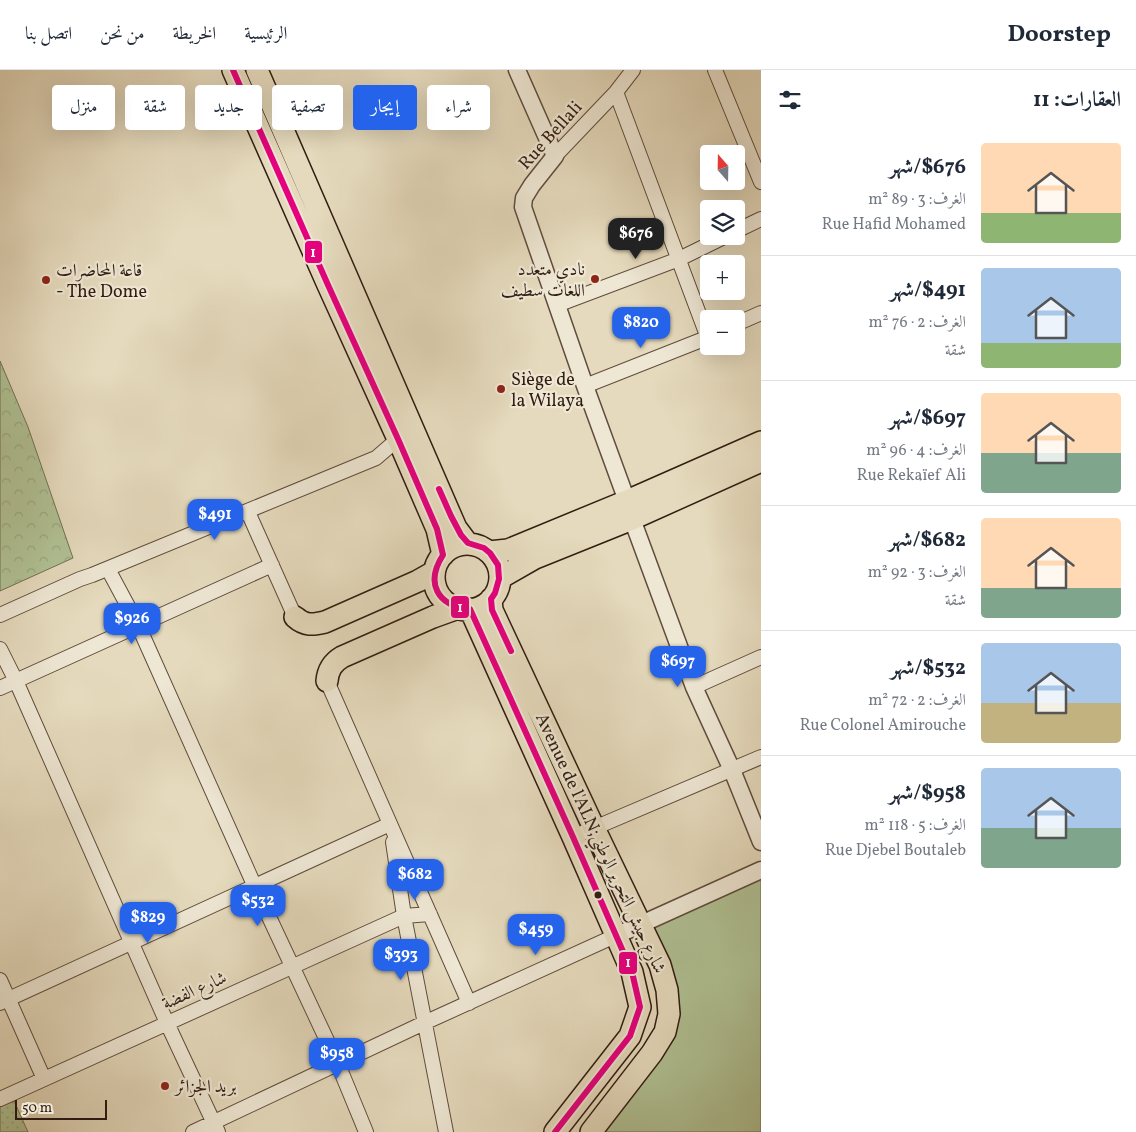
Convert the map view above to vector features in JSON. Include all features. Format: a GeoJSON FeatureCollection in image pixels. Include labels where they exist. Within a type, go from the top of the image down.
{"type":"FeatureCollection","features":[{"type":"Feature","properties":{"kind":"main road","name":"Avenue de l'ALN;شارع جيش التحرير الوطني"},"geometry":{"type":"LineString","coordinates":[[233,70],[328,285],[406,436],[456,528],[468,544]]}},
{"type":"Feature","properties":{"kind":"main road","name":"Avenue de l'ALN;شارع جيش التحرير الوطني"},"geometry":{"type":"LineString","coordinates":[[257,70],[406,436],[437,529],[439,564],[435,585],[439,595],[447,603],[464,608],[573,837],[632,972],[640,1007],[630,1036],[555,1132]]}},
{"type":"Feature","properties":{"kind":"main road"},"geometry":{"type":"LineString","coordinates":[[489,552],[508,550],[630,510],[760,459]]}},
{"type":"Feature","properties":{"kind":"main road"},"geometry":{"type":"LineString","coordinates":[[500,578],[630,510]]}},
{"type":"Feature","properties":{"kind":"main road"},"geometry":{"type":"LineString","coordinates":[[295,617],[303,623],[310,625],[325,622],[418,581],[439,564],[448,550],[454,546],[468,544],[479,546],[489,552],[497,564],[500,578],[497,589],[490,599],[481,606],[464,608],[433,617],[342,657],[333,664],[327,675],[327,681]]}},
{"type":"Feature","properties":{"kind":"main road","name":"Avenue de l'ALN;شارع جيش التحرير الوطني"},"geometry":{"type":"LineString","coordinates":[[490,599],[492,610],[660,965],[667,990],[669,1014],[664,1032],[652,1054],[591,1132]]}},
{"type":"Feature","properties":{"kind":"street"},"geometry":{"type":"LineString","coordinates":[[516,70],[555,156]]}},
{"type":"Feature","properties":{"kind":"street","name":"Rue Bellali"},"geometry":{"type":"LineString","coordinates":[[557,305],[523,207],[524,198],[555,156],[616,92],[633,70]]}},
{"type":"Feature","properties":{"kind":"street"},"geometry":{"type":"LineString","coordinates":[[715,70],[761,182]]}},
{"type":"Feature","properties":{"kind":"street"},"geometry":{"type":"LineString","coordinates":[[616,92],[700,317]]}},
{"type":"Feature","properties":{"kind":"street"},"geometry":{"type":"LineString","coordinates":[[745,227],[761,219]]}},
{"type":"Feature","properties":{"kind":"street"},"geometry":{"type":"LineString","coordinates":[[707,245],[678,259],[557,305],[694,687],[732,770],[761,842]]}},
{"type":"Feature","properties":{"kind":"street"},"geometry":{"type":"LineString","coordinates":[[745,320],[761,313]]}},
{"type":"Feature","properties":{"kind":"street"},"geometry":{"type":"LineString","coordinates":[[585,386],[700,341]]}},
{"type":"Feature","properties":{"kind":"street"},"geometry":{"type":"LineString","coordinates":[[0,615],[80,579],[248,512],[376,458],[406,436]]}},
{"type":"Feature","properties":{"kind":"street"},"geometry":{"type":"LineString","coordinates":[[248,512],[295,617]]}},
{"type":"Feature","properties":{"kind":"street"},"geometry":{"type":"LineString","coordinates":[[0,688],[272,565]]}},
{"type":"Feature","properties":{"kind":"street"},"geometry":{"type":"LineString","coordinates":[[108,568],[138,625],[254,887],[338,1064],[366,1132]]}},
{"type":"Feature","properties":{"kind":"street"},"geometry":{"type":"LineString","coordinates":[[0,650],[16,681],[167,1023],[216,1127]]}},
{"type":"Feature","properties":{"kind":"street"},"geometry":{"type":"LineString","coordinates":[[694,687],[761,657]]}},
{"type":"Feature","properties":{"kind":"street"},"geometry":{"type":"LineString","coordinates":[[327,681],[469,1003]]}},
{"type":"Feature","properties":{"kind":"street"},"geometry":{"type":"LineString","coordinates":[[573,837],[761,757]]}},
{"type":"Feature","properties":{"kind":"street"},"geometry":{"type":"LineString","coordinates":[[4,1001],[390,824]]}},
{"type":"Feature","properties":{"kind":"street"},"geometry":{"type":"LineString","coordinates":[[390,824],[404,916],[446,1132]]}},
{"type":"Feature","properties":{"kind":"street"},"geometry":{"type":"LineString","coordinates":[[193,1132],[216,1127],[338,1064],[424,1023],[761,870]]}},
{"type":"Feature","properties":{"kind":"street","name":"شارع الفضة"},"geometry":{"type":"LineString","coordinates":[[0,1099],[404,916],[430,914]]}},
{"type":"Feature","properties":{"kind":"street"},"geometry":{"type":"LineString","coordinates":[[0,980],[4,1001],[44,1079]]}},
{"type":"Feature","properties":{"kind":"green space"},"geometry":{"type":"Polygon","coordinates":[[[0,361],[28,427],[73,558],[0,591],[0,361]]]}},
{"type":"Feature","properties":{"kind":"green space"},"geometry":{"type":"Polygon","coordinates":[[[761,876],[761,1132],[598,1132],[667,1043],[648,928],[761,876]]]}},
{"type":"Feature","properties":{"kind":"green space"},"geometry":{"type":"Polygon","coordinates":[[[14,1101],[28,1132],[0,1132],[0,1107],[14,1101]]]}},
{"type":"Feature","properties":{"kind":"transit line","name":"1"},"geometry":{"type":"LineString","coordinates":[[233,70],[437,529],[443,555],[435,575],[437,591],[449,603],[470,609],[632,972],[640,1007],[630,1036],[555,1132]]}},
{"type":"Feature","properties":{"kind":"transit line","name":"1"},"geometry":{"type":"LineString","coordinates":[[439,489],[461,535],[468,543],[484,548],[498,565],[499,579],[491,599],[492,610],[511,651]]}},
{"type":"Feature","properties":{"kind":"place","name":"نادي متعدد اللغات سطيف"},"geometry":{"type":"Point","coordinates":[595,279]}},
{"type":"Feature","properties":{"kind":"place","name":"قاعة المحاضرات - The Dome"},"geometry":{"type":"Point","coordinates":[46,280]}},
{"type":"Feature","properties":{"kind":"place","name":"Siège de la Wilaya"},"geometry":{"type":"Point","coordinates":[501,389]}},
{"type":"Feature","properties":{"kind":"place","name":"بريد الجزائر"},"geometry":{"type":"Point","coordinates":[165,1086]}}]}
